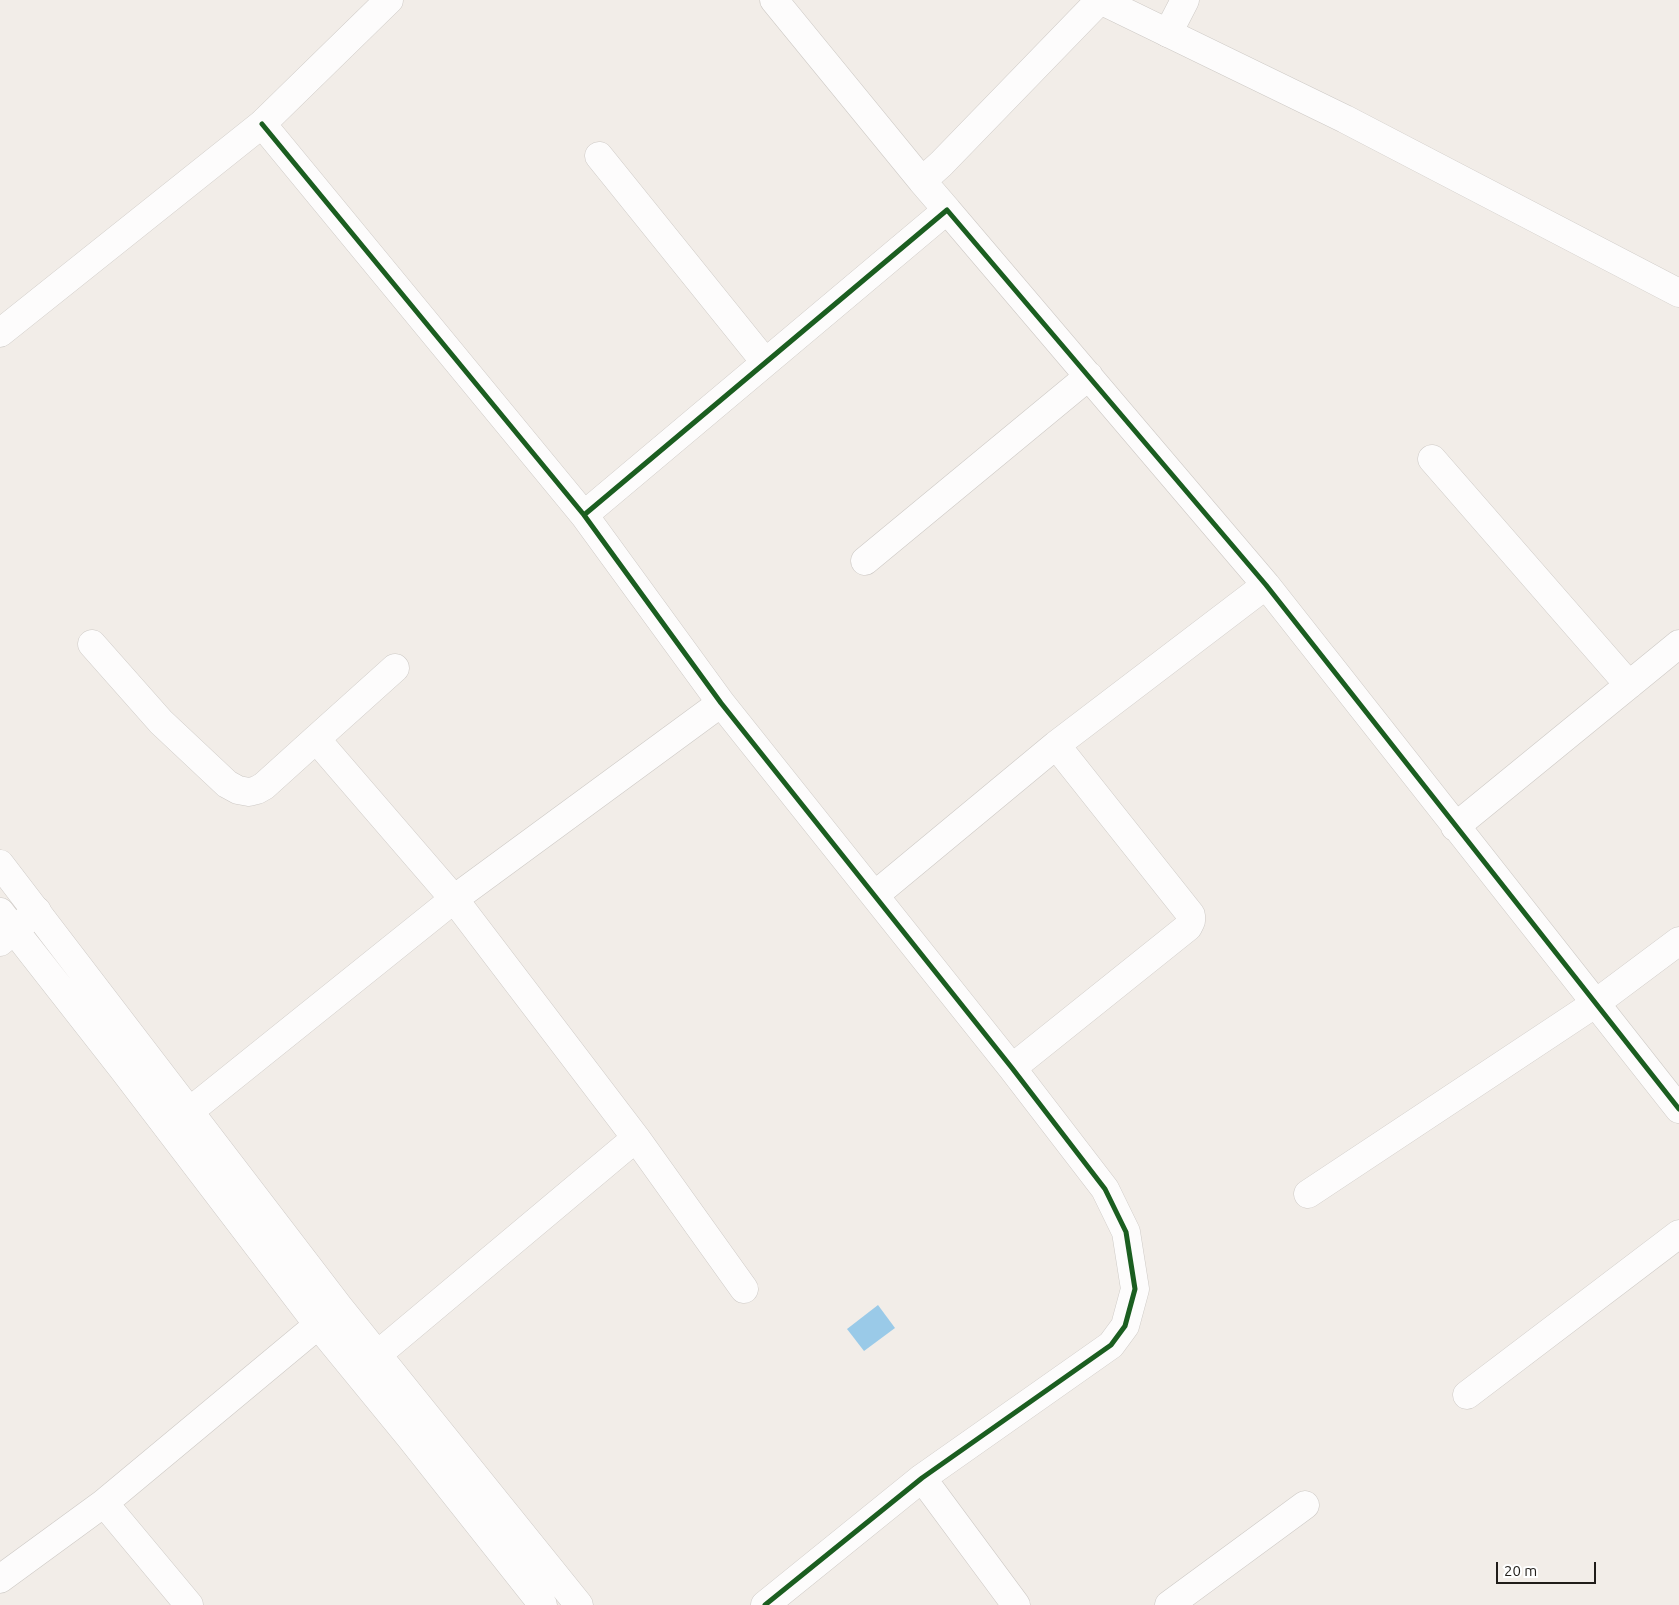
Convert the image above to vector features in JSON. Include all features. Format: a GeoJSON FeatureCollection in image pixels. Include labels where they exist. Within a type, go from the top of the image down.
{"type":"FeatureCollection","features":[{"type":"Feature","properties":{"kind":"street"},"geometry":{"type":"LineString","coordinates":[[2,328],[262,124],[388,0]]}},
{"type":"Feature","properties":{"kind":"street"},"geometry":{"type":"LineString","coordinates":[[774,0],[922,181],[1266,585],[1679,1109]]}},
{"type":"Feature","properties":{"kind":"street"},"geometry":{"type":"LineString","coordinates":[[922,181],[941,164],[1100,0],[1345,119],[1679,293]]}},
{"type":"Feature","properties":{"kind":"street"},"geometry":{"type":"LineString","coordinates":[[1168,33],[1185,0]]}},
{"type":"Feature","properties":{"kind":"street"},"geometry":{"type":"LineString","coordinates":[[262,124],[584,515],[721,703],[1012,1068],[1105,1189],[1126,1232],[1135,1289],[1126,1326],[1110,1345],[922,1478],[764,1605]]}},
{"type":"Feature","properties":{"kind":"street"},"geometry":{"type":"LineString","coordinates":[[599,156],[765,362]]}},
{"type":"Feature","properties":{"kind":"street"},"geometry":{"type":"LineString","coordinates":[[584,515],[947,210]]}},
{"type":"Feature","properties":{"kind":"street"},"geometry":{"type":"LineString","coordinates":[[865,561],[1089,376]]}},
{"type":"Feature","properties":{"kind":"street"},"geometry":{"type":"LineString","coordinates":[[1432,458],[1629,685]]}},
{"type":"Feature","properties":{"kind":"street"},"geometry":{"type":"LineString","coordinates":[[875,895],[1056,745],[1266,585]]}},
{"type":"Feature","properties":{"kind":"street"},"geometry":{"type":"LineString","coordinates":[[92,644],[161,722],[227,784],[238,790],[249,792],[264,786],[395,668]]}},
{"type":"Feature","properties":{"kind":"street"},"geometry":{"type":"LineString","coordinates":[[1455,827],[1679,644]]}},
{"type":"Feature","properties":{"kind":"street"},"geometry":{"type":"LineString","coordinates":[[190,1111],[454,899],[721,703]]}},
{"type":"Feature","properties":{"kind":"street"},"geometry":{"type":"LineString","coordinates":[[316,739],[454,899],[636,1138],[744,1289]]}},
{"type":"Feature","properties":{"kind":"street"},"geometry":{"type":"LineString","coordinates":[[1012,1068],[1188,927],[1192,916],[1056,745]]}},
{"type":"Feature","properties":{"kind":"street"},"geometry":{"type":"LineString","coordinates":[[0,864],[339,1307],[579,1605]]}},
{"type":"Feature","properties":{"kind":"street"},"geometry":{"type":"LineString","coordinates":[[37,911],[5,928],[318,1326],[410,1437],[543,1605]]}},
{"type":"Feature","properties":{"kind":"street"},"geometry":{"type":"LineString","coordinates":[[1308,1194],[1596,1003],[1679,940]]}},
{"type":"Feature","properties":{"kind":"street"},"geometry":{"type":"LineString","coordinates":[[377,1355],[636,1138]]}},
{"type":"Feature","properties":{"kind":"street"},"geometry":{"type":"LineString","coordinates":[[1467,1395],[1679,1234]]}},
{"type":"Feature","properties":{"kind":"street"},"geometry":{"type":"LineString","coordinates":[[0,1579],[104,1504],[339,1307]]}},
{"type":"Feature","properties":{"kind":"street"},"geometry":{"type":"LineString","coordinates":[[922,1478],[1016,1605]]}},
{"type":"Feature","properties":{"kind":"street"},"geometry":{"type":"LineString","coordinates":[[104,1504],[188,1605]]}},
{"type":"Feature","properties":{"kind":"street"},"geometry":{"type":"LineString","coordinates":[[1169,1605],[1305,1505]]}},
{"type":"Feature","properties":{"kind":"water"},"geometry":{"type":"Polygon","coordinates":[[[878,1305],[895,1328],[864,1351],[847,1329],[878,1305]]]}},
{"type":"Feature","properties":{"kind":"cycle path"},"geometry":{"type":"LineString","coordinates":[[262,124],[584,515],[721,703],[1012,1068],[1105,1189],[1126,1232],[1135,1289],[1125,1326],[1111,1345],[922,1478],[765,1605]]}},
{"type":"Feature","properties":{"kind":"cycle path"},"geometry":{"type":"LineString","coordinates":[[584,515],[947,210],[1266,585],[1679,1109]]}}]}
